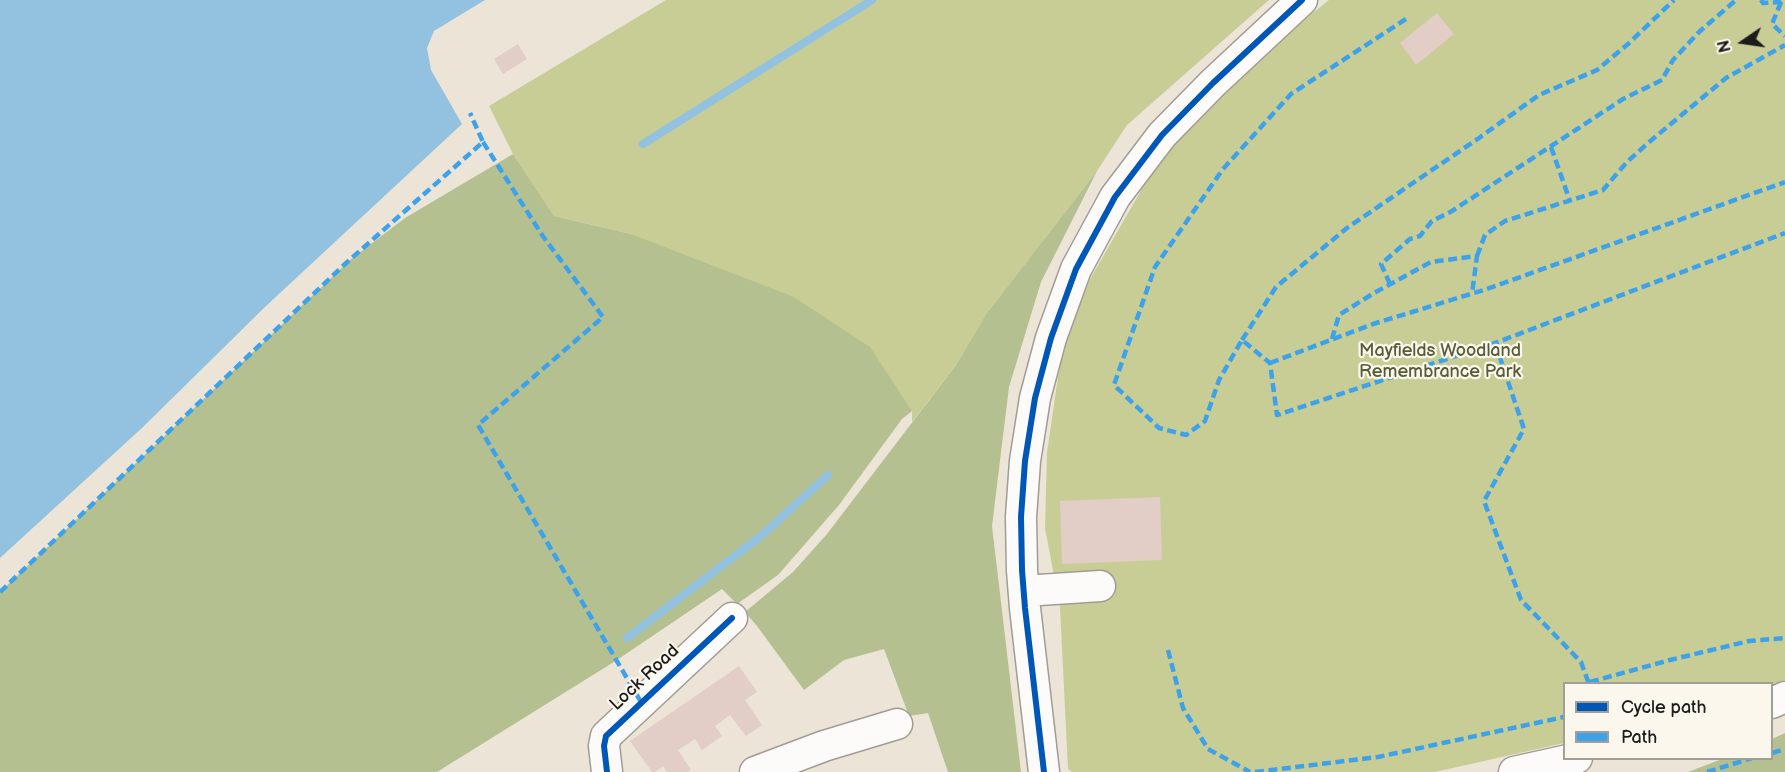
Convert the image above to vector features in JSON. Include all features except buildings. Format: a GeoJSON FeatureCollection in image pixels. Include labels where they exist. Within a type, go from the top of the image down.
{"type":"FeatureCollection","features":[{"type":"Feature","properties":{"kind":"street"},"geometry":{"type":"LineString","coordinates":[[1044,772],[1022,570],[1021,517],[1025,461],[1035,398],[1051,338],[1076,269],[1115,197],[1162,135],[1213,83],[1302,0]]}},
{"type":"Feature","properties":{"kind":"street"},"geometry":{"type":"LineString","coordinates":[[1024,591],[1101,586]]}},
{"type":"Feature","properties":{"kind":"street","name":"Lock Road"},"geometry":{"type":"LineString","coordinates":[[607,772],[604,746],[606,736],[732,618]]}},
{"type":"Feature","properties":{"kind":"street"},"geometry":{"type":"LineString","coordinates":[[754,772],[824,746],[897,724]]}},
{"type":"Feature","properties":{"kind":"street"},"geometry":{"type":"LineString","coordinates":[[1514,772],[1572,760]]}},
{"type":"Feature","properties":{"kind":"green space"},"geometry":{"type":"Polygon","coordinates":[[[666,0],[1269,0],[1127,125],[1097,171],[986,314],[956,365],[912,422],[912,411],[631,234],[554,216],[513,154],[489,106],[666,0]]]}},
{"type":"Feature","properties":{"kind":"green space","name":"Mayfields Woodland Remembrance Park"},"geometry":{"type":"Polygon","coordinates":[[[1329,0],[1785,0],[1785,680],[1773,686],[1773,682],[1563,682],[1563,743],[1435,772],[1072,772],[1068,769],[1060,607],[1045,528],[1047,453],[1062,349],[1090,279],[1154,168],[1189,123],[1245,67],[1329,0]]]}},
{"type":"Feature","properties":{"kind":"green space"},"geometry":{"type":"Polygon","coordinates":[[[513,154],[554,216],[631,234],[794,297],[870,347],[912,411],[902,419],[839,505],[778,575],[737,604],[722,589],[617,660],[437,772],[0,772],[0,592],[350,260],[405,218],[513,154]]]}},
{"type":"Feature","properties":{"kind":"green space"},"geometry":{"type":"Polygon","coordinates":[[[1097,171],[1041,282],[1009,387],[992,526],[1021,772],[948,772],[928,713],[909,716],[884,649],[844,660],[804,690],[745,612],[793,572],[827,534],[956,365],[986,314],[1097,171]]]}},
{"type":"Feature","properties":{"kind":"green space"},"geometry":{"type":"Polygon","coordinates":[[[1785,733],[1785,772],[1688,772],[1719,760],[1773,760],[1773,739],[1785,733]]]}},
{"type":"Feature","properties":{"kind":"water"},"geometry":{"type":"Polygon","coordinates":[[[0,0],[485,0],[434,31],[427,48],[431,70],[462,124],[266,306],[143,427],[0,558],[0,0]]]}},
{"type":"Feature","properties":{"kind":"waterway"},"geometry":{"type":"LineString","coordinates":[[643,144],[872,0]]}},
{"type":"Feature","properties":{"kind":"waterway"},"geometry":{"type":"LineString","coordinates":[[627,638],[761,536],[828,475]]}},
{"type":"Feature","properties":{"kind":"marked path"},"geometry":{"type":"LineString","coordinates":[[1242,340],[1276,287],[1347,228],[1539,95],[1597,70],[1674,0]]}},
{"type":"Feature","properties":{"kind":"marked path"},"geometry":{"type":"LineString","coordinates":[[1390,284],[1381,264],[1410,239],[1420,236],[1432,221],[1452,211],[1623,99],[1662,80],[1673,60],[1699,32],[1736,0]]}},
{"type":"Feature","properties":{"kind":"marked path"},"geometry":{"type":"LineString","coordinates":[[1761,0],[1763,3],[1783,0]]}},
{"type":"Feature","properties":{"kind":"marked path"},"geometry":{"type":"LineString","coordinates":[[1781,2],[1772,24],[1785,36]]}},
{"type":"Feature","properties":{"kind":"marked path"},"geometry":{"type":"LineString","coordinates":[[1406,19],[1291,94],[1223,169],[1155,267],[1114,385],[1159,428],[1186,435],[1205,421],[1219,380],[1242,340],[1270,363],[1277,415],[1495,343],[1785,233]]}},
{"type":"Feature","properties":{"kind":"marked path"},"geometry":{"type":"LineString","coordinates":[[1477,256],[1485,235],[1505,221],[1603,190],[1627,162],[1726,78],[1785,45]]}},
{"type":"Feature","properties":{"kind":"marked path"},"geometry":{"type":"LineString","coordinates":[[0,592],[345,264],[483,142],[470,113]]}},
{"type":"Feature","properties":{"kind":"marked path"},"geometry":{"type":"LineString","coordinates":[[483,142],[542,235],[603,317],[478,425],[641,702]]}},
{"type":"Feature","properties":{"kind":"marked path"},"geometry":{"type":"LineString","coordinates":[[1551,147],[1570,201]]}},
{"type":"Feature","properties":{"kind":"marked path"},"geometry":{"type":"LineString","coordinates":[[1270,363],[1373,324],[1487,289],[1785,182]]}},
{"type":"Feature","properties":{"kind":"marked path"},"geometry":{"type":"LineString","coordinates":[[1332,339],[1339,315],[1431,262],[1477,256],[1472,294]]}},
{"type":"Feature","properties":{"kind":"marked path"},"geometry":{"type":"LineString","coordinates":[[1495,343],[1524,429],[1484,501],[1521,600],[1581,662],[1588,682]]}},
{"type":"Feature","properties":{"kind":"marked path"},"geometry":{"type":"LineString","coordinates":[[1590,682],[1749,641],[1785,638]]}},
{"type":"Feature","properties":{"kind":"marked path"},"geometry":{"type":"LineString","coordinates":[[1168,650],[1183,708],[1208,749],[1250,772]]}},
{"type":"Feature","properties":{"kind":"marked path"},"geometry":{"type":"LineString","coordinates":[[1255,772],[1378,757],[1563,717]]}},
{"type":"Feature","properties":{"kind":"marked path"},"geometry":{"type":"LineString","coordinates":[[1773,753],[1785,749]]}},
{"type":"Feature","properties":{"kind":"marked path"},"geometry":{"type":"LineString","coordinates":[[1707,772],[1746,760]]}},
{"type":"Feature","properties":{"kind":"cycle path"},"geometry":{"type":"LineString","coordinates":[[1044,772],[1025,608],[1021,517],[1025,461],[1035,398],[1051,338],[1076,269],[1115,197],[1162,135],[1213,83],[1302,0]]}},
{"type":"Feature","properties":{"kind":"cycle path"},"geometry":{"type":"LineString","coordinates":[[607,772],[604,746],[606,736],[732,618]]}}]}
